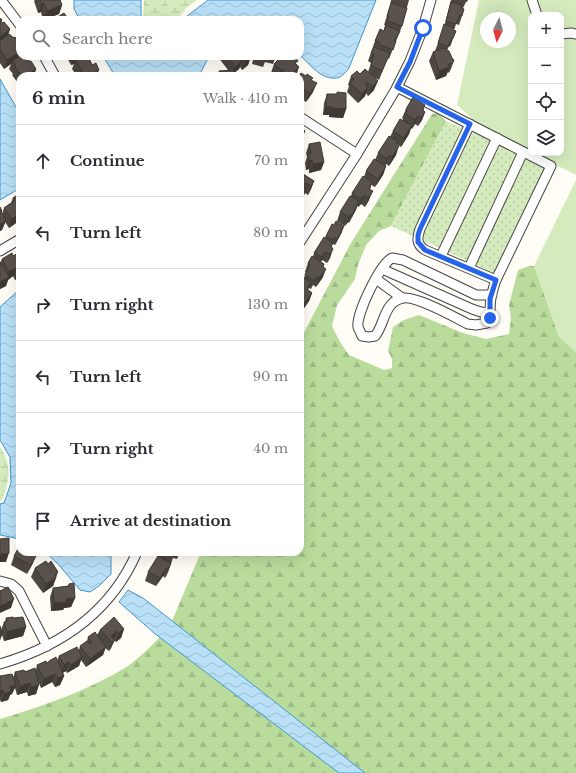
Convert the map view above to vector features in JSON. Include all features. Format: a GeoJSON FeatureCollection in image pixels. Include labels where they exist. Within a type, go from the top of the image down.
{"type":"FeatureCollection","features":[{"type":"Feature","properties":{"kind":"street"},"geometry":{"type":"LineString","coordinates":[[1,0],[16,20]]}},
{"type":"Feature","properties":{"kind":"street"},"geometry":{"type":"LineString","coordinates":[[304,236],[357,154],[397,87],[410,62],[423,28],[431,0]]}},
{"type":"Feature","properties":{"kind":"street"},"geometry":{"type":"LineString","coordinates":[[532,0],[536,12]]}},
{"type":"Feature","properties":{"kind":"street"},"geometry":{"type":"LineString","coordinates":[[564,34],[576,34]]}},
{"type":"Feature","properties":{"kind":"street"},"geometry":{"type":"LineString","coordinates":[[46,60],[53,72]]}},
{"type":"Feature","properties":{"kind":"street"},"geometry":{"type":"LineString","coordinates":[[397,87],[551,166],[496,280],[492,295],[490,318],[487,322],[476,325],[468,324],[410,298],[402,298],[395,301],[390,306],[375,336],[362,336],[358,328],[358,322],[363,304],[382,268],[388,260],[392,258],[396,258],[476,295],[492,295]]}},
{"type":"Feature","properties":{"kind":"street"},"geometry":{"type":"LineString","coordinates":[[304,120],[357,154]]}},
{"type":"Feature","properties":{"kind":"street"},"geometry":{"type":"LineString","coordinates":[[470,124],[418,235],[418,242],[422,248],[496,280]]}},
{"type":"Feature","properties":{"kind":"street"},"geometry":{"type":"LineString","coordinates":[[441,256],[497,138]]}},
{"type":"Feature","properties":{"kind":"street"},"geometry":{"type":"LineString","coordinates":[[469,268],[523,152]]}},
{"type":"Feature","properties":{"kind":"street"},"geometry":{"type":"LineString","coordinates":[[0,251],[16,241]]}},
{"type":"Feature","properties":{"kind":"street"},"geometry":{"type":"LineString","coordinates":[[382,268],[472,309],[490,313]]}},
{"type":"Feature","properties":{"kind":"street"},"geometry":{"type":"LineString","coordinates":[[376,279],[402,298]]}},
{"type":"Feature","properties":{"kind":"street"},"geometry":{"type":"LineString","coordinates":[[0,664],[28,655],[48,646],[75,630],[104,604],[120,583],[135,556]]}},
{"type":"Feature","properties":{"kind":"street"},"geometry":{"type":"LineString","coordinates":[[0,581],[12,584],[19,591],[48,646]]}},
{"type":"Feature","properties":{"kind":"green space"},"geometry":{"type":"Polygon","coordinates":[[[144,0],[197,0],[186,8],[180,16],[143,16],[144,0]]]}},
{"type":"Feature","properties":{"kind":"green space"},"geometry":{"type":"Polygon","coordinates":[[[479,0],[576,0],[576,175],[538,156],[564,156],[564,12],[528,12],[528,150],[481,127],[457,105],[479,0]]]}},
{"type":"Feature","properties":{"kind":"green space"},"geometry":{"type":"Polygon","coordinates":[[[438,113],[446,121],[391,226],[379,231],[366,245],[358,265],[355,279],[337,305],[332,326],[349,355],[384,370],[392,368],[392,359],[388,351],[393,327],[404,320],[419,315],[463,333],[486,339],[509,334],[511,318],[509,305],[518,270],[529,266],[534,266],[559,337],[576,352],[576,773],[365,773],[172,621],[199,556],[304,556],[304,332],[351,243],[432,114],[438,113]]]}},
{"type":"Feature","properties":{"kind":"green space"},"geometry":{"type":"Polygon","coordinates":[[[446,121],[548,166],[494,273],[391,226],[446,121]]]}},
{"type":"Feature","properties":{"kind":"green space"},"geometry":{"type":"Polygon","coordinates":[[[576,180],[576,352],[559,337],[534,266],[576,180]]]}},
{"type":"Feature","properties":{"kind":"green space"},"geometry":{"type":"Polygon","coordinates":[[[0,446],[8,466],[8,479],[5,492],[2,500],[0,501],[0,446]]]}},
{"type":"Feature","properties":{"kind":"green space"},"geometry":{"type":"Polygon","coordinates":[[[160,637],[339,773],[0,773],[0,719],[50,703],[98,683],[128,666],[160,637]]]}},
{"type":"Feature","properties":{"kind":"water"},"geometry":{"type":"Polygon","coordinates":[[[74,0],[141,0],[141,16],[78,16],[74,9],[74,0]]]}},
{"type":"Feature","properties":{"kind":"water"},"geometry":{"type":"Polygon","coordinates":[[[208,0],[376,0],[349,68],[340,77],[334,78],[328,78],[318,72],[304,59],[304,16],[187,16],[208,0]]]}},
{"type":"Feature","properties":{"kind":"water"},"geometry":{"type":"Polygon","coordinates":[[[105,60],[207,60],[201,72],[113,72],[105,60]]]}},
{"type":"Feature","properties":{"kind":"water"},"geometry":{"type":"Polygon","coordinates":[[[0,79],[16,107],[16,190],[0,200],[0,79]]]}},
{"type":"Feature","properties":{"kind":"water"},"geometry":{"type":"Polygon","coordinates":[[[16,293],[16,538],[0,535],[0,504],[4,503],[11,483],[10,457],[0,440],[0,307],[16,293]]]}},
{"type":"Feature","properties":{"kind":"water"},"geometry":{"type":"Polygon","coordinates":[[[49,556],[111,556],[111,574],[99,586],[90,592],[80,590],[49,556]]]}},
{"type":"Feature","properties":{"kind":"water"},"geometry":{"type":"Polygon","coordinates":[[[128,590],[143,598],[365,773],[339,773],[154,633],[119,602],[128,590]]]}},
{"type":"Feature","properties":{"kind":"building"},"geometry":{"type":"Polygon","coordinates":[[[40,0],[60,0],[62,5],[47,11],[44,3],[42,4],[40,0]]]}},
{"type":"Feature","properties":{"kind":"building"},"geometry":{"type":"Polygon","coordinates":[[[451,2],[462,5],[461,8],[464,9],[462,16],[460,15],[456,24],[446,21],[451,2]]]}},
{"type":"Feature","properties":{"kind":"building"},"geometry":{"type":"Polygon","coordinates":[[[391,3],[407,8],[402,26],[387,21],[391,3]]]}},
{"type":"Feature","properties":{"kind":"building"},"geometry":{"type":"Polygon","coordinates":[[[64,13],[66,16],[59,16],[64,13]]]}},
{"type":"Feature","properties":{"kind":"building"},"geometry":{"type":"Polygon","coordinates":[[[0,18],[2,23],[4,22],[10,29],[0,37],[0,18]]]}},
{"type":"Feature","properties":{"kind":"building"},"geometry":{"type":"Polygon","coordinates":[[[444,24],[454,28],[453,30],[456,31],[448,46],[438,43],[444,24]]]}},
{"type":"Feature","properties":{"kind":"building"},"geometry":{"type":"Polygon","coordinates":[[[386,25],[400,31],[396,39],[395,38],[394,41],[396,41],[393,50],[378,44],[379,42],[375,41],[380,29],[384,31],[386,25]]]}},
{"type":"Feature","properties":{"kind":"building"},"geometry":{"type":"Polygon","coordinates":[[[9,34],[14,38],[15,37],[16,54],[7,60],[0,49],[0,41],[9,34]]]}},
{"type":"Feature","properties":{"kind":"building"},"geometry":{"type":"Polygon","coordinates":[[[374,47],[390,53],[382,71],[371,65],[374,54],[371,53],[374,47]]]}},
{"type":"Feature","properties":{"kind":"building"},"geometry":{"type":"Polygon","coordinates":[[[443,48],[449,51],[454,60],[452,64],[450,63],[448,65],[449,67],[439,71],[433,52],[443,48]]]}},
{"type":"Feature","properties":{"kind":"building"},"geometry":{"type":"Polygon","coordinates":[[[16,58],[16,60],[31,61],[36,69],[31,72],[19,72],[15,67],[16,66],[13,60],[16,58]]]}},
{"type":"Feature","properties":{"kind":"building"},"geometry":{"type":"Polygon","coordinates":[[[76,60],[90,60],[92,65],[96,63],[99,70],[95,72],[83,72],[76,60]]]}},
{"type":"Feature","properties":{"kind":"building"},"geometry":{"type":"Polygon","coordinates":[[[230,60],[241,60],[242,61],[235,67],[230,60]]]}},
{"type":"Feature","properties":{"kind":"building"},"geometry":{"type":"Polygon","coordinates":[[[278,60],[297,60],[298,61],[295,63],[299,67],[294,72],[283,72],[284,70],[281,70],[274,64],[278,60]]]}},
{"type":"Feature","properties":{"kind":"building"},"geometry":{"type":"Polygon","coordinates":[[[365,69],[378,81],[372,87],[367,82],[365,84],[368,87],[362,94],[350,83],[354,79],[351,76],[357,71],[360,74],[365,69]]]}},
{"type":"Feature","properties":{"kind":"building"},"geometry":{"type":"Polygon","coordinates":[[[234,70],[234,72],[219,72],[234,70]]]}},
{"type":"Feature","properties":{"kind":"building"},"geometry":{"type":"Polygon","coordinates":[[[307,74],[313,78],[311,80],[317,83],[310,93],[304,89],[304,75],[306,76],[307,74]]]}},
{"type":"Feature","properties":{"kind":"building"},"geometry":{"type":"Polygon","coordinates":[[[337,92],[346,93],[346,109],[326,106],[327,94],[337,94],[337,92]]]}},
{"type":"Feature","properties":{"kind":"building"},"geometry":{"type":"Polygon","coordinates":[[[413,97],[425,105],[423,110],[425,112],[421,118],[418,116],[415,120],[405,113],[413,97]]]}},
{"type":"Feature","properties":{"kind":"building"},"geometry":{"type":"Polygon","coordinates":[[[400,119],[412,125],[404,138],[393,131],[400,119]]]}},
{"type":"Feature","properties":{"kind":"building"},"geometry":{"type":"Polygon","coordinates":[[[389,136],[398,142],[396,144],[399,146],[392,157],[389,155],[387,159],[378,153],[389,136]]]}},
{"type":"Feature","properties":{"kind":"building"},"geometry":{"type":"Polygon","coordinates":[[[320,142],[324,162],[313,164],[312,160],[309,161],[308,154],[311,153],[309,144],[320,142]]]}},
{"type":"Feature","properties":{"kind":"building"},"geometry":{"type":"Polygon","coordinates":[[[374,159],[386,166],[378,179],[366,171],[374,159]]]}},
{"type":"Feature","properties":{"kind":"building"},"geometry":{"type":"Polygon","coordinates":[[[304,175],[314,181],[311,186],[305,183],[304,185],[304,175]]]}},
{"type":"Feature","properties":{"kind":"building"},"geometry":{"type":"Polygon","coordinates":[[[363,176],[372,182],[369,189],[373,191],[368,198],[364,195],[361,199],[352,193],[363,176]]]}},
{"type":"Feature","properties":{"kind":"building"},"geometry":{"type":"Polygon","coordinates":[[[16,196],[16,216],[12,219],[4,208],[14,201],[13,198],[16,196]]]}},
{"type":"Feature","properties":{"kind":"building"},"geometry":{"type":"Polygon","coordinates":[[[350,196],[359,201],[352,215],[351,214],[349,217],[340,212],[350,196]]]}},
{"type":"Feature","properties":{"kind":"building"},"geometry":{"type":"Polygon","coordinates":[[[0,207],[6,221],[0,224],[0,207]]]}},
{"type":"Feature","properties":{"kind":"building"},"geometry":{"type":"Polygon","coordinates":[[[336,221],[344,226],[337,239],[334,237],[333,240],[326,236],[332,224],[334,225],[336,221]]]}},
{"type":"Feature","properties":{"kind":"building"},"geometry":{"type":"Polygon","coordinates":[[[324,237],[333,243],[331,246],[333,249],[330,254],[325,252],[322,257],[314,253],[324,237]]]}},
{"type":"Feature","properties":{"kind":"building"},"geometry":{"type":"Polygon","coordinates":[[[12,253],[13,256],[16,254],[16,268],[9,272],[2,259],[12,253]]]}},
{"type":"Feature","properties":{"kind":"building"},"geometry":{"type":"Polygon","coordinates":[[[312,256],[324,264],[323,267],[326,269],[319,278],[316,277],[314,281],[305,275],[310,264],[308,263],[312,256]]]}},
{"type":"Feature","properties":{"kind":"building"},"geometry":{"type":"Polygon","coordinates":[[[0,262],[9,277],[0,282],[0,262]]]}},
{"type":"Feature","properties":{"kind":"building"},"geometry":{"type":"Polygon","coordinates":[[[304,278],[311,282],[307,289],[312,293],[305,303],[304,278]]]}},
{"type":"Feature","properties":{"kind":"building"},"geometry":{"type":"Polygon","coordinates":[[[9,538],[9,553],[1,554],[0,556],[0,539],[9,538]]]}},
{"type":"Feature","properties":{"kind":"building"},"geometry":{"type":"Polygon","coordinates":[[[16,552],[16,556],[36,556],[31,565],[14,556],[16,552]]]}},
{"type":"Feature","properties":{"kind":"building"},"geometry":{"type":"Polygon","coordinates":[[[158,556],[171,563],[160,578],[148,572],[158,556]]]}},
{"type":"Feature","properties":{"kind":"building"},"geometry":{"type":"Polygon","coordinates":[[[46,561],[48,564],[51,561],[58,572],[55,574],[56,578],[46,584],[35,568],[46,561]]]}},
{"type":"Feature","properties":{"kind":"building"},"geometry":{"type":"Polygon","coordinates":[[[74,583],[75,598],[66,599],[67,602],[54,603],[53,588],[69,586],[69,584],[74,583]]]}},
{"type":"Feature","properties":{"kind":"building"},"geometry":{"type":"Polygon","coordinates":[[[8,587],[14,599],[0,606],[0,591],[8,587]]]}},
{"type":"Feature","properties":{"kind":"building"},"geometry":{"type":"Polygon","coordinates":[[[23,617],[26,627],[7,632],[4,622],[7,621],[6,618],[23,617]]]}},
{"type":"Feature","properties":{"kind":"building"},"geometry":{"type":"Polygon","coordinates":[[[114,617],[124,629],[119,633],[117,631],[111,636],[115,640],[112,642],[100,630],[114,617]]]}},
{"type":"Feature","properties":{"kind":"building"},"geometry":{"type":"Polygon","coordinates":[[[95,632],[106,647],[90,659],[80,646],[87,641],[90,644],[92,643],[88,637],[95,632]]]}},
{"type":"Feature","properties":{"kind":"building"},"geometry":{"type":"Polygon","coordinates":[[[77,647],[82,657],[71,665],[69,662],[64,665],[59,656],[77,647]]]}},
{"type":"Feature","properties":{"kind":"building"},"geometry":{"type":"Polygon","coordinates":[[[56,657],[64,676],[58,678],[55,674],[44,679],[37,665],[46,661],[47,663],[56,657]]]}},
{"type":"Feature","properties":{"kind":"building"},"geometry":{"type":"Polygon","coordinates":[[[35,668],[39,685],[31,687],[30,683],[20,686],[15,672],[24,670],[25,672],[35,668]]]}},
{"type":"Feature","properties":{"kind":"building"},"geometry":{"type":"Polygon","coordinates":[[[12,674],[16,685],[10,687],[11,691],[4,694],[3,690],[0,691],[0,676],[12,674]]]}},
{"type":"Feature","properties":{"kind":"route"},"geometry":{"type":"LineString","coordinates":[[423,28],[410,62],[397,87],[470,124],[420,229],[417,239],[419,244],[425,250],[496,280],[490,299],[490,318]]}}]}
